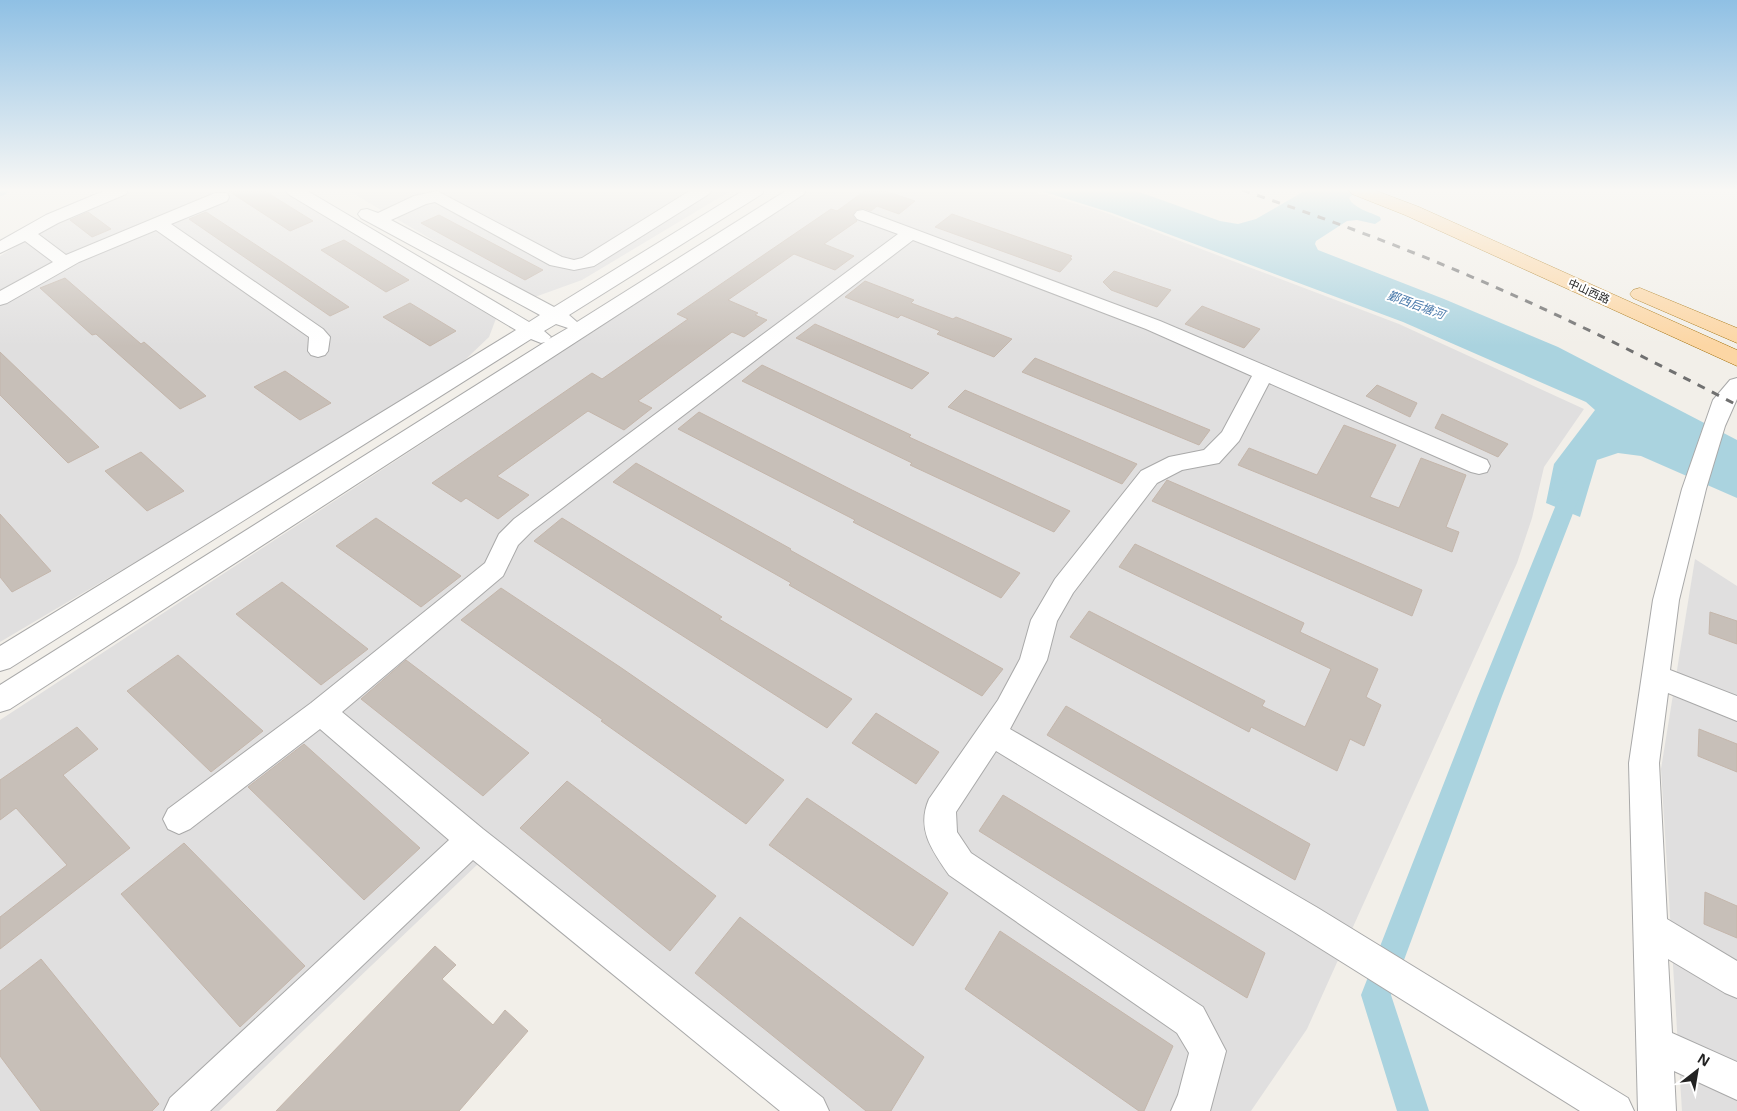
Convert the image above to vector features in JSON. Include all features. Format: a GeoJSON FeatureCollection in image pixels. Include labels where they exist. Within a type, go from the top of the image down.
{"type":"FeatureCollection","features":[{"type":"Feature","properties":{"kind":"main road","name":"中山西路"},"geometry":{"type":"LineString","coordinates":[[1478,242],[1737,358]]}},
{"type":"Feature","properties":{"kind":"main road","name":"中山西路"},"geometry":{"type":"LineString","coordinates":[[1522,242],[1737,336]]}},
{"type":"Feature","properties":{"kind":"street"},"geometry":{"type":"LineString","coordinates":[[38,242],[64,262]]}},
{"type":"Feature","properties":{"kind":"street"},"geometry":{"type":"LineString","coordinates":[[0,299],[14,293],[64,262],[113,242]]}},
{"type":"Feature","properties":{"kind":"street"},"geometry":{"type":"LineString","coordinates":[[183,242],[317,342],[336,324]]}},
{"type":"Feature","properties":{"kind":"street"},"geometry":{"type":"LineString","coordinates":[[380,242],[529,331],[556,344]]}},
{"type":"Feature","properties":{"kind":"street"},"geometry":{"type":"LineString","coordinates":[[418,242],[581,329]]}},
{"type":"Feature","properties":{"kind":"street"},"geometry":{"type":"LineString","coordinates":[[521,242],[556,261],[574,265],[588,262],[620,242]]}},
{"type":"Feature","properties":{"kind":"street"},"geometry":{"type":"LineString","coordinates":[[0,660],[673,242]]}},
{"type":"Feature","properties":{"kind":"street"},"geometry":{"type":"LineString","coordinates":[[0,700],[717,242]]}},
{"type":"Feature","properties":{"kind":"street"},"geometry":{"type":"LineString","coordinates":[[179,819],[321,712],[494,570],[508,540],[523,525],[899,242]]}},
{"type":"Feature","properties":{"kind":"street"},"geometry":{"type":"LineString","coordinates":[[934,242],[1153,325],[1479,466]]}},
{"type":"Feature","properties":{"kind":"street"},"geometry":{"type":"LineString","coordinates":[[1190,1111],[1196,1103],[1208,1051],[1190,1020],[960,864],[940,836],[940,809],[1008,709],[1033,660],[1044,620],[1064,586],[1149,477],[1177,463],[1211,457],[1231,436],[1264,372]]}},
{"type":"Feature","properties":{"kind":"street"},"geometry":{"type":"LineString","coordinates":[[1657,1111],[1644,763],[1666,600],[1694,489],[1714,426],[1724,400],[1737,385]]}},
{"type":"Feature","properties":{"kind":"street"},"geometry":{"type":"LineString","coordinates":[[1656,676],[1737,709]]}},
{"type":"Feature","properties":{"kind":"street"},"geometry":{"type":"LineString","coordinates":[[321,712],[472,840],[810,1111]]}},
{"type":"Feature","properties":{"kind":"street"},"geometry":{"type":"LineString","coordinates":[[991,733],[1306,920],[1616,1111]]}},
{"type":"Feature","properties":{"kind":"street"},"geometry":{"type":"LineString","coordinates":[[183,1111],[472,840]]}},
{"type":"Feature","properties":{"kind":"street"},"geometry":{"type":"LineString","coordinates":[[1650,928],[1737,982]]}},
{"type":"Feature","properties":{"kind":"street"},"geometry":{"type":"LineString","coordinates":[[1654,1044],[1737,1081]]}},
{"type":"Feature","properties":{"kind":"shaded area"},"geometry":{"type":"Polygon","coordinates":[[[23,242],[372,242],[497,316],[489,337],[445,379],[0,642],[0,256],[23,242]]]}},
{"type":"Feature","properties":{"kind":"shaded area"},"geometry":{"type":"Polygon","coordinates":[[[436,242],[646,242],[582,280],[532,298],[436,242]]]}},
{"type":"Feature","properties":{"kind":"shaded area"},"geometry":{"type":"Polygon","coordinates":[[[730,242],[1182,242],[1399,324],[1584,409],[1544,467],[1532,518],[1517,563],[1307,1029],[1251,1111],[792,1111],[480,862],[219,1111],[0,1111],[0,720],[730,242]]]}},
{"type":"Feature","properties":{"kind":"shaded area"},"geometry":{"type":"Polygon","coordinates":[[[1695,559],[1737,586],[1737,1111],[1682,1111],[1661,769],[1695,559]]]}},
{"type":"Feature","properties":{"kind":"water","name":"鄞西后塘河"},"geometry":{"type":"Polygon","coordinates":[[[1189,242],[1316,242],[1318,250],[1444,299],[1558,347],[1737,440],[1737,498],[1641,456],[1618,453],[1597,460],[1580,517],[1546,503],[1554,464],[1595,410],[1586,402],[1403,322],[1189,242]]]}},
{"type":"Feature","properties":{"kind":"building"},"geometry":{"type":"Polygon","coordinates":[[[222,242],[251,242],[349,307],[330,316],[222,242]]]}},
{"type":"Feature","properties":{"kind":"building"},"geometry":{"type":"Polygon","coordinates":[[[340,242],[347,242],[409,280],[386,292],[321,250],[340,242]]]}},
{"type":"Feature","properties":{"kind":"building"},"geometry":{"type":"Polygon","coordinates":[[[455,242],[490,242],[543,270],[525,280],[455,242]]]}},
{"type":"Feature","properties":{"kind":"building"},"geometry":{"type":"Polygon","coordinates":[[[783,242],[827,242],[824,244],[854,256],[835,270],[794,254],[728,300],[758,313],[755,315],[767,320],[744,337],[732,332],[638,401],[652,408],[624,430],[588,411],[497,476],[529,495],[498,519],[466,498],[461,502],[432,483],[592,373],[602,379],[688,319],[677,314],[783,242]]]}},
{"type":"Feature","properties":{"kind":"building"},"geometry":{"type":"Polygon","coordinates":[[[976,242],[1032,242],[1072,256],[1070,258],[1072,259],[1060,272],[976,242]]]}},
{"type":"Feature","properties":{"kind":"building"},"geometry":{"type":"Polygon","coordinates":[[[1114,271],[1171,290],[1157,307],[1111,290],[1103,282],[1114,271]]]}},
{"type":"Feature","properties":{"kind":"building"},"geometry":{"type":"Polygon","coordinates":[[[65,278],[141,344],[144,342],[206,396],[180,409],[96,334],[92,335],[40,288],[65,278]]]}},
{"type":"Feature","properties":{"kind":"building"},"geometry":{"type":"Polygon","coordinates":[[[865,281],[914,300],[911,303],[953,319],[956,317],[1012,339],[994,357],[937,334],[940,331],[901,315],[898,318],[845,297],[865,281]]]}},
{"type":"Feature","properties":{"kind":"building"},"geometry":{"type":"Polygon","coordinates":[[[410,303],[456,331],[430,346],[383,317],[410,303]]]}},
{"type":"Feature","properties":{"kind":"building"},"geometry":{"type":"Polygon","coordinates":[[[1202,306],[1260,329],[1244,348],[1185,324],[1202,306]]]}},
{"type":"Feature","properties":{"kind":"building"},"geometry":{"type":"Polygon","coordinates":[[[815,324],[929,373],[912,389],[796,338],[815,324]]]}},
{"type":"Feature","properties":{"kind":"building"},"geometry":{"type":"Polygon","coordinates":[[[0,352],[99,447],[68,463],[0,395],[0,352]]]}},
{"type":"Feature","properties":{"kind":"building"},"geometry":{"type":"Polygon","coordinates":[[[1035,358],[1210,430],[1199,445],[1022,372],[1035,358]]]}},
{"type":"Feature","properties":{"kind":"building"},"geometry":{"type":"Polygon","coordinates":[[[762,365],[911,435],[909,437],[1070,511],[1054,532],[910,465],[912,463],[742,381],[762,365]]]}},
{"type":"Feature","properties":{"kind":"building"},"geometry":{"type":"Polygon","coordinates":[[[285,371],[331,403],[300,420],[254,387],[285,371]]]}},
{"type":"Feature","properties":{"kind":"building"},"geometry":{"type":"Polygon","coordinates":[[[1377,385],[1417,403],[1410,417],[1366,396],[1377,385]]]}},
{"type":"Feature","properties":{"kind":"building"},"geometry":{"type":"Polygon","coordinates":[[[965,390],[1137,464],[1122,484],[948,407],[965,390]]]}},
{"type":"Feature","properties":{"kind":"building"},"geometry":{"type":"Polygon","coordinates":[[[699,412],[1020,573],[1001,598],[678,429],[699,412]]]}},
{"type":"Feature","properties":{"kind":"building"},"geometry":{"type":"Polygon","coordinates":[[[1442,414],[1508,444],[1498,457],[1435,428],[1442,414]]]}},
{"type":"Feature","properties":{"kind":"building"},"geometry":{"type":"Polygon","coordinates":[[[1344,425],[1396,445],[1370,497],[1399,508],[1421,458],[1466,475],[1446,527],[1459,532],[1452,552],[1238,465],[1249,448],[1317,475],[1344,425]]]}},
{"type":"Feature","properties":{"kind":"building"},"geometry":{"type":"Polygon","coordinates":[[[141,452],[184,491],[147,511],[105,471],[141,452]]]}},
{"type":"Feature","properties":{"kind":"building"},"geometry":{"type":"Polygon","coordinates":[[[636,463],[1003,669],[982,696],[789,585],[791,583],[613,482],[636,463]]]}},
{"type":"Feature","properties":{"kind":"building"},"geometry":{"type":"Polygon","coordinates":[[[1167,480],[1422,590],[1412,616],[1152,501],[1167,480]]]}},
{"type":"Feature","properties":{"kind":"building"},"geometry":{"type":"Polygon","coordinates":[[[0,514],[51,571],[12,592],[0,577],[0,514]]]}},
{"type":"Feature","properties":{"kind":"building"},"geometry":{"type":"Polygon","coordinates":[[[376,518],[461,576],[421,607],[336,546],[376,518]]]}},
{"type":"Feature","properties":{"kind":"building"},"geometry":{"type":"Polygon","coordinates":[[[562,518],[722,617],[719,619],[852,699],[827,728],[534,541],[562,518]]]}},
{"type":"Feature","properties":{"kind":"building"},"geometry":{"type":"Polygon","coordinates":[[[1135,544],[1304,623],[1300,632],[1378,669],[1366,697],[1381,705],[1364,746],[1350,739],[1337,771],[1251,727],[1249,732],[1070,637],[1089,611],[1265,701],[1262,706],[1305,727],[1331,669],[1119,567],[1135,544]]]}},
{"type":"Feature","properties":{"kind":"building"},"geometry":{"type":"Polygon","coordinates":[[[282,582],[368,649],[321,685],[236,614],[282,582]]]}},
{"type":"Feature","properties":{"kind":"building"},"geometry":{"type":"Polygon","coordinates":[[[501,588],[784,780],[746,824],[461,620],[501,588]]]}},
{"type":"Feature","properties":{"kind":"building"},"geometry":{"type":"Polygon","coordinates":[[[1710,612],[1737,621],[1737,644],[1709,634],[1710,612]]]}},
{"type":"Feature","properties":{"kind":"building"},"geometry":{"type":"Polygon","coordinates":[[[178,655],[263,731],[211,772],[127,691],[178,655]]]}},
{"type":"Feature","properties":{"kind":"building"},"geometry":{"type":"Polygon","coordinates":[[[406,660],[529,753],[483,796],[361,699],[406,660]]]}},
{"type":"Feature","properties":{"kind":"building"},"geometry":{"type":"Polygon","coordinates":[[[1066,706],[1310,844],[1295,880],[1047,735],[1066,706]]]}},
{"type":"Feature","properties":{"kind":"building"},"geometry":{"type":"Polygon","coordinates":[[[876,713],[939,752],[916,784],[852,743],[876,713]]]}},
{"type":"Feature","properties":{"kind":"building"},"geometry":{"type":"Polygon","coordinates":[[[77,727],[98,749],[63,775],[130,848],[0,949],[0,917],[67,865],[16,808],[0,820],[0,780],[77,727]]]}},
{"type":"Feature","properties":{"kind":"building"},"geometry":{"type":"Polygon","coordinates":[[[1699,729],[1737,744],[1737,772],[1698,756],[1699,729]]]}},
{"type":"Feature","properties":{"kind":"building"},"geometry":{"type":"Polygon","coordinates":[[[304,744],[420,848],[364,900],[248,787],[304,744]]]}},
{"type":"Feature","properties":{"kind":"building"},"geometry":{"type":"Polygon","coordinates":[[[567,781],[716,896],[670,951],[520,828],[567,781]]]}},
{"type":"Feature","properties":{"kind":"building"},"geometry":{"type":"Polygon","coordinates":[[[1003,795],[1265,953],[1247,998],[979,831],[1003,795]]]}},
{"type":"Feature","properties":{"kind":"building"},"geometry":{"type":"Polygon","coordinates":[[[807,798],[948,893],[913,946],[769,845],[807,798]]]}},
{"type":"Feature","properties":{"kind":"building"},"geometry":{"type":"Polygon","coordinates":[[[184,843],[305,966],[240,1027],[121,894],[184,843]]]}},
{"type":"Feature","properties":{"kind":"building"},"geometry":{"type":"Polygon","coordinates":[[[1705,892],[1737,906],[1737,938],[1704,924],[1705,892]]]}},
{"type":"Feature","properties":{"kind":"building"},"geometry":{"type":"Polygon","coordinates":[[[740,917],[924,1057],[891,1111],[866,1111],[695,973],[740,917]]]}},
{"type":"Feature","properties":{"kind":"building"},"geometry":{"type":"Polygon","coordinates":[[[1000,931],[1173,1046],[1144,1111],[1139,1111],[965,989],[1000,931]]]}},
{"type":"Feature","properties":{"kind":"building"},"geometry":{"type":"Polygon","coordinates":[[[435,946],[456,965],[442,979],[493,1025],[505,1010],[528,1031],[459,1111],[276,1111],[435,946]]]}},
{"type":"Feature","properties":{"kind":"building"},"geometry":{"type":"Polygon","coordinates":[[[41,959],[159,1104],[152,1111],[41,1111],[0,1056],[0,991],[41,959]]]}},
{"type":"Feature","properties":{"kind":"waterway"},"geometry":{"type":"LineString","coordinates":[[1413,1111],[1376,995],[1490,696],[1574,485]]}},
{"type":"Feature","properties":{"kind":"railway"},"geometry":{"type":"LineString","coordinates":[[1385,242],[1529,302],[1668,369],[1737,405]]}}]}
